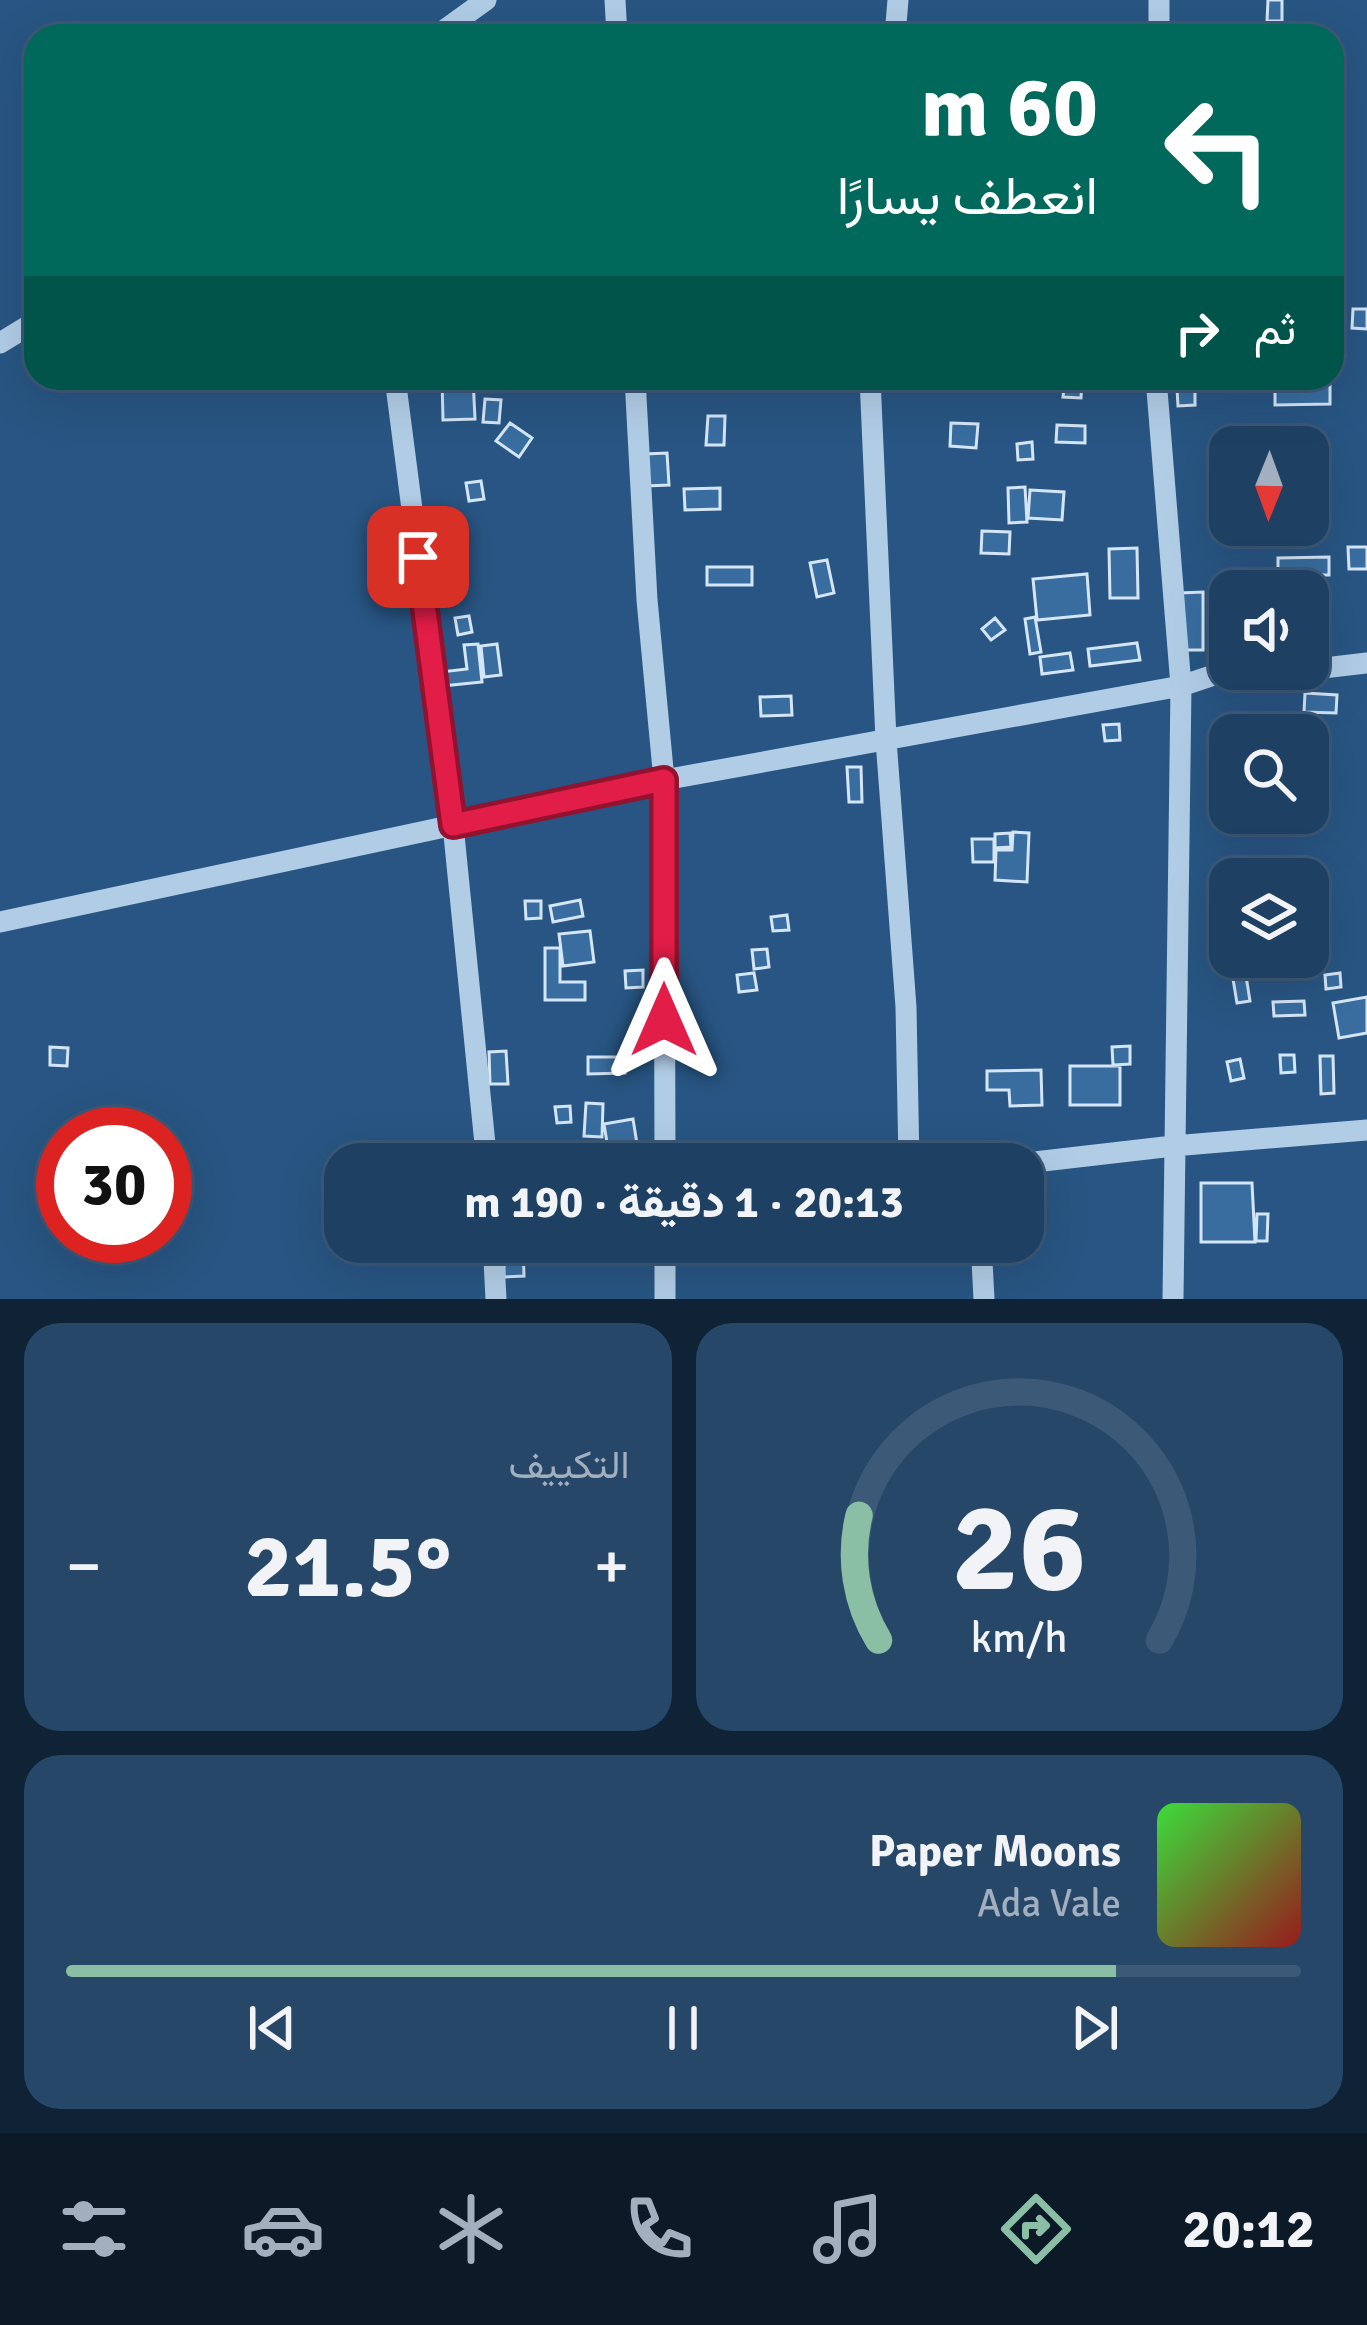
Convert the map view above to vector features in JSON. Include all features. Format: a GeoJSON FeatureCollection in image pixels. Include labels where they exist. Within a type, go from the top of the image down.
{"type":"FeatureCollection","features":[{"type":"Feature","properties":{"kind":"street"},"geometry":{"type":"LineString","coordinates":[[453,24],[486,0]]}},
{"type":"Feature","properties":{"kind":"street"},"geometry":{"type":"LineString","coordinates":[[397,390],[453,825],[485,1143]]}},
{"type":"Feature","properties":{"kind":"street"},"geometry":{"type":"LineString","coordinates":[[636,390],[646,599],[664,780],[665,1143]]}},
{"type":"Feature","properties":{"kind":"street"},"geometry":{"type":"LineString","coordinates":[[871,390],[909,1143]]}},
{"type":"Feature","properties":{"kind":"street"},"geometry":{"type":"LineString","coordinates":[[1157,390],[1181,686],[1173,1299]]}},
{"type":"Feature","properties":{"kind":"street"},"geometry":{"type":"LineString","coordinates":[[0,922],[664,780],[1181,686],[1220,674],[1255,676],[1367,663]]}},
{"type":"Feature","properties":{"kind":"street"},"geometry":{"type":"LineString","coordinates":[[1044,1161],[1367,1130]]}},
{"type":"Feature","properties":{"kind":"street"},"geometry":{"type":"LineString","coordinates":[[494,1263],[496,1299]]}},
{"type":"Feature","properties":{"kind":"street"},"geometry":{"type":"LineString","coordinates":[[665,1263],[665,1299]]}},
{"type":"Feature","properties":{"kind":"street"},"geometry":{"type":"LineString","coordinates":[[982,1263],[985,1299]]}},
{"type":"Feature","properties":{"kind":"building"},"geometry":{"type":"Polygon","coordinates":[[[1268,0],[1282,0],[1282,21],[1267,21],[1268,0]]]}},
{"type":"Feature","properties":{"kind":"building"},"geometry":{"type":"Polygon","coordinates":[[[1353,309],[1367,309],[1367,329],[1352,328],[1353,309]]]}},
{"type":"Feature","properties":{"kind":"building"},"geometry":{"type":"Polygon","coordinates":[[[442,390],[474,390],[475,419],[443,420],[442,390]]]}},
{"type":"Feature","properties":{"kind":"building"},"geometry":{"type":"Polygon","coordinates":[[[1064,390],[1081,390],[1081,398],[1063,397],[1064,390]]]}},
{"type":"Feature","properties":{"kind":"building"},"geometry":{"type":"Polygon","coordinates":[[[1177,390],[1195,390],[1195,405],[1178,406],[1177,390]]]}},
{"type":"Feature","properties":{"kind":"building"},"geometry":{"type":"Polygon","coordinates":[[[1275,390],[1330,390],[1330,404],[1275,405],[1275,390]]]}},
{"type":"Feature","properties":{"kind":"building"},"geometry":{"type":"Polygon","coordinates":[[[485,399],[501,400],[499,423],[483,422],[485,399]]]}},
{"type":"Feature","properties":{"kind":"building"},"geometry":{"type":"Polygon","coordinates":[[[708,416],[725,416],[724,445],[706,445],[708,416]]]}},
{"type":"Feature","properties":{"kind":"building"},"geometry":{"type":"Polygon","coordinates":[[[510,423],[532,438],[519,457],[496,441],[510,423]]]}},
{"type":"Feature","properties":{"kind":"building"},"geometry":{"type":"Polygon","coordinates":[[[951,423],[978,424],[976,448],[950,446],[951,423]]]}},
{"type":"Feature","properties":{"kind":"building"},"geometry":{"type":"Polygon","coordinates":[[[1057,425],[1085,426],[1085,443],[1056,442],[1057,425]]]}},
{"type":"Feature","properties":{"kind":"building"},"geometry":{"type":"Polygon","coordinates":[[[1032,442],[1033,459],[1018,460],[1017,444],[1032,442]]]}},
{"type":"Feature","properties":{"kind":"building"},"geometry":{"type":"Polygon","coordinates":[[[667,453],[669,485],[646,486],[645,454],[667,453]]]}},
{"type":"Feature","properties":{"kind":"building"},"geometry":{"type":"Polygon","coordinates":[[[481,481],[484,499],[469,501],[466,483],[481,481]]]}},
{"type":"Feature","properties":{"kind":"building"},"geometry":{"type":"Polygon","coordinates":[[[1025,487],[1027,522],[1009,523],[1008,488],[1025,487]]]}},
{"type":"Feature","properties":{"kind":"building"},"geometry":{"type":"Polygon","coordinates":[[[720,488],[720,509],[685,510],[684,489],[720,488]]]}},
{"type":"Feature","properties":{"kind":"building"},"geometry":{"type":"Polygon","coordinates":[[[1030,490],[1064,492],[1062,520],[1028,518],[1030,490]]]}},
{"type":"Feature","properties":{"kind":"building"},"geometry":{"type":"Polygon","coordinates":[[[982,531],[1010,532],[1009,554],[981,553],[982,531]]]}},
{"type":"Feature","properties":{"kind":"building"},"geometry":{"type":"Polygon","coordinates":[[[1348,547],[1367,547],[1367,569],[1349,569],[1348,547]]]}},
{"type":"Feature","properties":{"kind":"building"},"geometry":{"type":"Polygon","coordinates":[[[1137,548],[1138,598],[1110,598],[1109,549],[1137,548]]]}},
{"type":"Feature","properties":{"kind":"building"},"geometry":{"type":"Polygon","coordinates":[[[1329,557],[1329,570],[1278,570],[1278,558],[1329,557]]]}},
{"type":"Feature","properties":{"kind":"building"},"geometry":{"type":"Polygon","coordinates":[[[827,560],[834,593],[817,597],[810,563],[827,560]]]}},
{"type":"Feature","properties":{"kind":"building"},"geometry":{"type":"Polygon","coordinates":[[[707,567],[752,567],[752,585],[707,585],[707,567]]]}},
{"type":"Feature","properties":{"kind":"building"},"geometry":{"type":"Polygon","coordinates":[[[1087,574],[1090,615],[1037,620],[1033,579],[1087,574]]]}},
{"type":"Feature","properties":{"kind":"building"},"geometry":{"type":"Polygon","coordinates":[[[1203,592],[1203,650],[1180,650],[1180,593],[1203,592]]]}},
{"type":"Feature","properties":{"kind":"building"},"geometry":{"type":"Polygon","coordinates":[[[469,616],[472,632],[458,635],[455,618],[469,616]]]}},
{"type":"Feature","properties":{"kind":"building"},"geometry":{"type":"Polygon","coordinates":[[[1035,617],[1041,652],[1030,654],[1025,619],[1035,617]]]}},
{"type":"Feature","properties":{"kind":"building"},"geometry":{"type":"Polygon","coordinates":[[[995,618],[1005,630],[991,640],[982,629],[995,618]]]}},
{"type":"Feature","properties":{"kind":"building"},"geometry":{"type":"Polygon","coordinates":[[[1137,643],[1140,660],[1090,666],[1088,649],[1137,643]]]}},
{"type":"Feature","properties":{"kind":"building"},"geometry":{"type":"Polygon","coordinates":[[[478,644],[482,682],[442,686],[441,672],[467,669],[464,645],[478,644]]]}},
{"type":"Feature","properties":{"kind":"building"},"geometry":{"type":"Polygon","coordinates":[[[497,644],[501,675],[484,677],[481,646],[497,644]]]}},
{"type":"Feature","properties":{"kind":"building"},"geometry":{"type":"Polygon","coordinates":[[[1070,653],[1073,670],[1042,674],[1040,657],[1070,653]]]}},
{"type":"Feature","properties":{"kind":"building"},"geometry":{"type":"Polygon","coordinates":[[[1305,693],[1337,695],[1336,713],[1304,712],[1305,693]]]}},
{"type":"Feature","properties":{"kind":"building"},"geometry":{"type":"Polygon","coordinates":[[[791,696],[792,715],[761,716],[760,697],[791,696]]]}},
{"type":"Feature","properties":{"kind":"building"},"geometry":{"type":"Polygon","coordinates":[[[1119,724],[1120,740],[1105,741],[1103,725],[1119,724]]]}},
{"type":"Feature","properties":{"kind":"building"},"geometry":{"type":"Polygon","coordinates":[[[847,767],[861,767],[862,802],[849,802],[847,767]]]}},
{"type":"Feature","properties":{"kind":"building"},"geometry":{"type":"Polygon","coordinates":[[[1013,832],[1029,833],[1027,882],[995,880],[996,850],[1012,850],[1013,832]]]}},
{"type":"Feature","properties":{"kind":"building"},"geometry":{"type":"Polygon","coordinates":[[[1010,833],[1011,847],[995,848],[995,834],[1010,833]]]}},
{"type":"Feature","properties":{"kind":"building"},"geometry":{"type":"Polygon","coordinates":[[[972,839],[994,839],[994,862],[973,862],[972,839]]]}},
{"type":"Feature","properties":{"kind":"building"},"geometry":{"type":"Polygon","coordinates":[[[580,900],[583,916],[553,922],[550,906],[580,900]]]}},
{"type":"Feature","properties":{"kind":"building"},"geometry":{"type":"Polygon","coordinates":[[[525,901],[541,901],[541,918],[526,919],[525,901]]]}},
{"type":"Feature","properties":{"kind":"building"},"geometry":{"type":"Polygon","coordinates":[[[787,915],[789,930],[773,931],[771,917],[787,915]]]}},
{"type":"Feature","properties":{"kind":"building"},"geometry":{"type":"Polygon","coordinates":[[[590,931],[594,962],[563,966],[559,934],[590,931]]]}},
{"type":"Feature","properties":{"kind":"building"},"geometry":{"type":"Polygon","coordinates":[[[545,948],[560,948],[560,982],[585,982],[585,1000],[545,1000],[545,948]]]}},
{"type":"Feature","properties":{"kind":"building"},"geometry":{"type":"Polygon","coordinates":[[[767,949],[769,967],[754,969],[752,950],[767,949]]]}},
{"type":"Feature","properties":{"kind":"building"},"geometry":{"type":"Polygon","coordinates":[[[643,970],[643,987],[626,988],[625,971],[643,970]]]}},
{"type":"Feature","properties":{"kind":"building"},"geometry":{"type":"Polygon","coordinates":[[[754,973],[757,990],[739,992],[737,975],[754,973]]]}},
{"type":"Feature","properties":{"kind":"building"},"geometry":{"type":"Polygon","coordinates":[[[1340,973],[1341,987],[1326,989],[1329,974],[1340,973]]]}},
{"type":"Feature","properties":{"kind":"building"},"geometry":{"type":"Polygon","coordinates":[[[1246,978],[1250,1001],[1237,1003],[1233,979],[1246,978]]]}},
{"type":"Feature","properties":{"kind":"building"},"geometry":{"type":"Polygon","coordinates":[[[1367,997],[1367,1033],[1339,1038],[1333,1003],[1367,997]]]}},
{"type":"Feature","properties":{"kind":"building"},"geometry":{"type":"Polygon","coordinates":[[[1304,1001],[1305,1015],[1274,1016],[1273,1002],[1304,1001]]]}},
{"type":"Feature","properties":{"kind":"building"},"geometry":{"type":"Polygon","coordinates":[[[1130,1046],[1130,1064],[1113,1065],[1112,1047],[1130,1046]]]}},
{"type":"Feature","properties":{"kind":"building"},"geometry":{"type":"Polygon","coordinates":[[[50,1047],[68,1048],[67,1066],[50,1065],[50,1047]]]}},
{"type":"Feature","properties":{"kind":"building"},"geometry":{"type":"Polygon","coordinates":[[[506,1051],[508,1084],[490,1084],[489,1052],[506,1051]]]}},
{"type":"Feature","properties":{"kind":"building"},"geometry":{"type":"Polygon","coordinates":[[[1280,1055],[1294,1055],[1295,1072],[1281,1073],[1280,1055]]]}},
{"type":"Feature","properties":{"kind":"building"},"geometry":{"type":"Polygon","coordinates":[[[1320,1056],[1333,1056],[1334,1093],[1321,1094],[1320,1056]]]}},
{"type":"Feature","properties":{"kind":"building"},"geometry":{"type":"Polygon","coordinates":[[[588,1057],[625,1057],[625,1073],[588,1074],[588,1057]]]}},
{"type":"Feature","properties":{"kind":"building"},"geometry":{"type":"Polygon","coordinates":[[[1240,1059],[1244,1078],[1231,1081],[1227,1062],[1240,1059]]]}},
{"type":"Feature","properties":{"kind":"building"},"geometry":{"type":"Polygon","coordinates":[[[1070,1066],[1120,1066],[1120,1105],[1070,1105],[1070,1066]]]}},
{"type":"Feature","properties":{"kind":"building"},"geometry":{"type":"Polygon","coordinates":[[[1041,1070],[1042,1105],[1010,1106],[1009,1090],[987,1090],[987,1071],[1041,1070]]]}},
{"type":"Feature","properties":{"kind":"building"},"geometry":{"type":"Polygon","coordinates":[[[586,1103],[603,1104],[602,1137],[584,1136],[586,1103]]]}},
{"type":"Feature","properties":{"kind":"building"},"geometry":{"type":"Polygon","coordinates":[[[570,1106],[571,1122],[557,1123],[555,1107],[570,1106]]]}},
{"type":"Feature","properties":{"kind":"building"},"geometry":{"type":"Polygon","coordinates":[[[633,1119],[637,1143],[607,1143],[604,1124],[633,1119]]]}},
{"type":"Feature","properties":{"kind":"building"},"geometry":{"type":"Polygon","coordinates":[[[1201,1183],[1252,1183],[1255,1242],[1201,1242],[1201,1183]]]}},
{"type":"Feature","properties":{"kind":"building"},"geometry":{"type":"Polygon","coordinates":[[[1257,1214],[1268,1214],[1267,1241],[1256,1241],[1257,1214]]]}},
{"type":"Feature","properties":{"kind":"building"},"geometry":{"type":"Polygon","coordinates":[[[504,1263],[524,1263],[524,1276],[504,1277],[504,1263]]]}},
{"type":"Feature","properties":{"kind":"route"},"geometry":{"type":"LineString","coordinates":[[418,557],[453,825],[664,780],[664,1020]]}}]}
